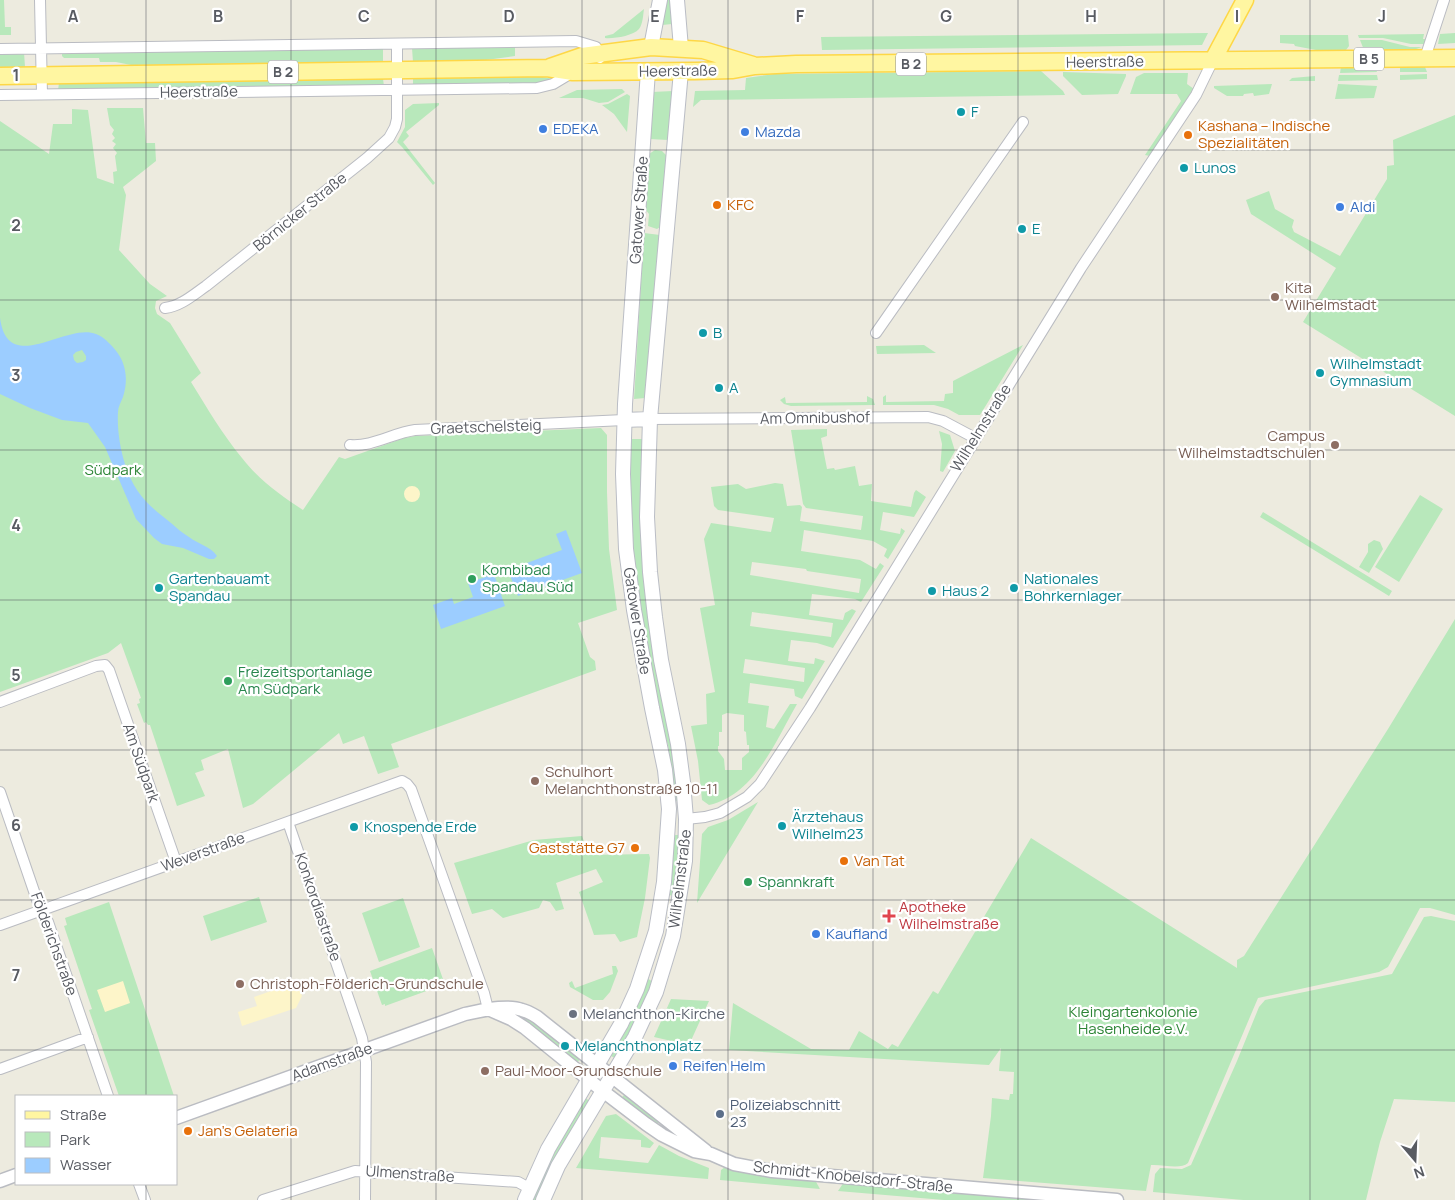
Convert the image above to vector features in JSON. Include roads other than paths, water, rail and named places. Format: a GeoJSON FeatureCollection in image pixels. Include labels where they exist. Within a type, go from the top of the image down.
{"type":"FeatureCollection","features":[{"type":"Feature","properties":{"kind":"main road","name":"Gatower Straße"},"geometry":{"type":"LineString","coordinates":[[660,0],[648,71],[624,420],[624,500],[628,565],[643,665],[665,770],[668,820]]}},
{"type":"Feature","properties":{"kind":"main road","name":"Gatower Straße"},"geometry":{"type":"LineString","coordinates":[[677,0],[681,48],[680,71],[650,419],[647,517],[652,600],[661,660],[681,763],[686,819]]}},
{"type":"Feature","properties":{"kind":"main road","name":"Wilhelmstraße"},"geometry":{"type":"LineString","coordinates":[[1213,60],[1245,0]]}},
{"type":"Feature","properties":{"kind":"main road","name":"Heerstraße"},"geometry":{"type":"LineString","coordinates":[[547,68],[596,50],[651,47],[703,50],[755,66]]}},
{"type":"Feature","properties":{"kind":"main road","name":"Heerstraße"},"geometry":{"type":"LineString","coordinates":[[0,76],[547,68],[573,72],[601,72],[733,70],[755,66],[1455,58]]}},
{"type":"Feature","properties":{"kind":"main road"},"geometry":{"type":"LineString","coordinates":[[624,420],[650,419]]}},
{"type":"Feature","properties":{"kind":"main road","name":"Wilhelmstraße"},"geometry":{"type":"LineString","coordinates":[[527,1194],[556,1134],[598,1066],[621,1024],[637,989],[656,931],[662,899],[668,820],[686,819],[685,861],[680,902],[661,978],[639,1029],[604,1092],[558,1166],[543,1200]]}},
{"type":"Feature","properties":{"kind":"main road"},"geometry":{"type":"LineString","coordinates":[[662,899],[680,902]]}},
{"type":"Feature","properties":{"kind":"street"},"geometry":{"type":"LineString","coordinates":[[40,0],[42,94]]}},
{"type":"Feature","properties":{"kind":"street"},"geometry":{"type":"LineString","coordinates":[[1425,58],[1444,0]]}},
{"type":"Feature","properties":{"kind":"street","name":"Heerstraße"},"geometry":{"type":"LineString","coordinates":[[0,49],[576,41],[596,50]]}},
{"type":"Feature","properties":{"kind":"street"},"geometry":{"type":"LineString","coordinates":[[397,44],[397,90]]}},
{"type":"Feature","properties":{"kind":"street"},"geometry":{"type":"LineString","coordinates":[[596,50],[601,62],[601,72]]}},
{"type":"Feature","properties":{"kind":"street","name":"Wilhelmstraße"},"geometry":{"type":"LineString","coordinates":[[686,819],[705,817],[727,809],[747,797],[760,784],[810,708],[1081,268],[1196,95],[1213,60]]}},
{"type":"Feature","properties":{"kind":"street","name":"Heerstraße"},"geometry":{"type":"LineString","coordinates":[[0,95],[543,87],[561,80],[573,72]]}},
{"type":"Feature","properties":{"kind":"street","name":"Börnicker Straße"},"geometry":{"type":"LineString","coordinates":[[165,308],[174,307],[182,303],[206,286],[384,144],[390,138],[397,119],[397,90]]}},
{"type":"Feature","properties":{"kind":"street"},"geometry":{"type":"LineString","coordinates":[[876,333],[1024,122]]}},
{"type":"Feature","properties":{"kind":"street","name":"Am Omnibushof"},"geometry":{"type":"LineString","coordinates":[[650,419],[928,417],[943,421],[975,438]]}},
{"type":"Feature","properties":{"kind":"street","name":"Graetschelsteig"},"geometry":{"type":"LineString","coordinates":[[350,445],[360,446],[397,433],[414,430],[624,420]]}},
{"type":"Feature","properties":{"kind":"street","name":"Am Südpark"},"geometry":{"type":"LineString","coordinates":[[0,702],[105,665],[109,670],[176,862]]}},
{"type":"Feature","properties":{"kind":"street","name":"Weverstraße"},"geometry":{"type":"LineString","coordinates":[[0,925],[402,781],[411,789],[484,993],[488,1009]]}},
{"type":"Feature","properties":{"kind":"street","name":"Földerichstraße"},"geometry":{"type":"LineString","coordinates":[[0,792],[37,900],[48,922],[108,1095]]}},
{"type":"Feature","properties":{"kind":"street","name":"Konkordiastraße"},"geometry":{"type":"LineString","coordinates":[[288,822],[365,1050],[365,1200]]}},
{"type":"Feature","properties":{"kind":"street"},"geometry":{"type":"LineString","coordinates":[[488,1009],[522,1009],[537,1017],[613,1076]]}},
{"type":"Feature","properties":{"kind":"street"},"geometry":{"type":"LineString","coordinates":[[488,1009],[525,1028],[604,1092]]}},
{"type":"Feature","properties":{"kind":"street","name":"Adamstraße"},"geometry":{"type":"LineString","coordinates":[[178,1117],[465,1014],[488,1009]]}},
{"type":"Feature","properties":{"kind":"street"},"geometry":{"type":"LineString","coordinates":[[0,1069],[88,1037]]}},
{"type":"Feature","properties":{"kind":"street","name":"Schmidt-Knobelsdorf-Straße"},"geometry":{"type":"LineString","coordinates":[[613,1076],[711,1154]]}},
{"type":"Feature","properties":{"kind":"street","name":"Schmidt-Knobelsdorf-Straße"},"geometry":{"type":"LineString","coordinates":[[604,1092],[662,1135],[694,1151],[711,1154],[734,1164],[772,1171],[1117,1200]]}},
{"type":"Feature","properties":{"kind":"street","name":"Ulmenstraße"},"geometry":{"type":"LineString","coordinates":[[264,1200],[355,1171],[518,1182],[527,1194]]}},
{"type":"Feature","properties":{"kind":"street"},"geometry":{"type":"LineString","coordinates":[[0,1181],[15,1175]]}},
{"type":"Feature","properties":{"kind":"street"},"geometry":{"type":"LineString","coordinates":[[139,1185],[145,1200]]}},
{"type":"Feature","properties":{"kind":"water"},"geometry":{"type":"Polygon","coordinates":[[[0,318],[5,335],[14,344],[26,346],[40,344],[84,332],[102,337],[116,351],[125,369],[125,390],[118,410],[119,438],[123,458],[137,491],[155,510],[184,534],[207,547],[217,556],[214,559],[209,559],[183,548],[162,544],[154,538],[136,519],[105,447],[88,423],[62,420],[0,394],[0,318]],[[82,350],[73,355],[77,363],[86,360],[82,350]]]}},
{"type":"Feature","properties":{"kind":"water"},"geometry":{"type":"Polygon","coordinates":[[[566,530],[582,573],[518,596],[508,570],[562,550],[556,534],[566,530]]]}},
{"type":"Feature","properties":{"kind":"water"},"geometry":{"type":"Polygon","coordinates":[[[494,574],[505,606],[441,629],[433,605],[452,598],[454,604],[473,597],[468,583],[494,574]]]}},
{"type":"Feature","properties":{"kind":"place","name":"F"},"geometry":{"type":"Point","coordinates":[961,112]}},
{"type":"Feature","properties":{"kind":"place","name":"EDEKA"},"geometry":{"type":"Point","coordinates":[543,129]}},
{"type":"Feature","properties":{"kind":"place","name":"Mazda"},"geometry":{"type":"Point","coordinates":[745,132]}},
{"type":"Feature","properties":{"kind":"place","name":"Kashana – Indische Spezialitäten"},"geometry":{"type":"Point","coordinates":[1188,135]}},
{"type":"Feature","properties":{"kind":"place","name":"Lunos"},"geometry":{"type":"Point","coordinates":[1184,168]}},
{"type":"Feature","properties":{"kind":"place","name":"KFC"},"geometry":{"type":"Point","coordinates":[717,205]}},
{"type":"Feature","properties":{"kind":"place","name":"Aldi"},"geometry":{"type":"Point","coordinates":[1340,207]}},
{"type":"Feature","properties":{"kind":"place","name":"E"},"geometry":{"type":"Point","coordinates":[1022,229]}},
{"type":"Feature","properties":{"kind":"place","name":"Kita Wilhelmstadt"},"geometry":{"type":"Point","coordinates":[1275,297]}},
{"type":"Feature","properties":{"kind":"place","name":"B"},"geometry":{"type":"Point","coordinates":[703,333]}},
{"type":"Feature","properties":{"kind":"place","name":"Wilhelmstadt Gymnasium"},"geometry":{"type":"Point","coordinates":[1320,373]}},
{"type":"Feature","properties":{"kind":"place","name":"A"},"geometry":{"type":"Point","coordinates":[719,388]}},
{"type":"Feature","properties":{"kind":"place","name":"Campus Wilhelmstadtschulen"},"geometry":{"type":"Point","coordinates":[1335,445]}},
{"type":"Feature","properties":{"kind":"place","name":"Kombibad Spandau Süd"},"geometry":{"type":"Point","coordinates":[472,579]}},
{"type":"Feature","properties":{"kind":"place","name":"Gartenbauamt Spandau"},"geometry":{"type":"Point","coordinates":[159,588]}},
{"type":"Feature","properties":{"kind":"place","name":"Nationales Bohrkernlager"},"geometry":{"type":"Point","coordinates":[1014,588]}},
{"type":"Feature","properties":{"kind":"place","name":"Haus 2"},"geometry":{"type":"Point","coordinates":[932,591]}},
{"type":"Feature","properties":{"kind":"place","name":"Freizeitsportanlage Am Südpark"},"geometry":{"type":"Point","coordinates":[228,681]}},
{"type":"Feature","properties":{"kind":"place","name":"Schulhort Melanchthonstraße 10-11"},"geometry":{"type":"Point","coordinates":[535,781]}},
{"type":"Feature","properties":{"kind":"place","name":"Ärztehaus Wilhelm23"},"geometry":{"type":"Point","coordinates":[782,826]}},
{"type":"Feature","properties":{"kind":"place","name":"Knospende Erde"},"geometry":{"type":"Point","coordinates":[354,827]}},
{"type":"Feature","properties":{"kind":"place","name":"Gaststätte G7"},"geometry":{"type":"Point","coordinates":[635,848]}},
{"type":"Feature","properties":{"kind":"place","name":"Van Tat"},"geometry":{"type":"Point","coordinates":[844,861]}},
{"type":"Feature","properties":{"kind":"place","name":"Spannkraft"},"geometry":{"type":"Point","coordinates":[748,882]}},
{"type":"Feature","properties":{"kind":"place","name":"Apotheke Wilhelmstraße"},"geometry":{"type":"Point","coordinates":[889,916]}},
{"type":"Feature","properties":{"kind":"place","name":"Kaufland"},"geometry":{"type":"Point","coordinates":[816,934]}},
{"type":"Feature","properties":{"kind":"place","name":"Christoph-Földerich-Grundschule"},"geometry":{"type":"Point","coordinates":[240,984]}},
{"type":"Feature","properties":{"kind":"place","name":"Melanchthon-Kirche"},"geometry":{"type":"Point","coordinates":[573,1014]}},
{"type":"Feature","properties":{"kind":"place","name":"Melanchthonplatz"},"geometry":{"type":"Point","coordinates":[565,1046]}},
{"type":"Feature","properties":{"kind":"place","name":"Reifen Helm"},"geometry":{"type":"Point","coordinates":[673,1066]}},
{"type":"Feature","properties":{"kind":"place","name":"Paul-Moor-Grundschule"},"geometry":{"type":"Point","coordinates":[485,1071]}},
{"type":"Feature","properties":{"kind":"place","name":"Polizeiabschnitt 23"},"geometry":{"type":"Point","coordinates":[720,1114]}},
{"type":"Feature","properties":{"kind":"place","name":"Jan's Gelateria"},"geometry":{"type":"Point","coordinates":[188,1131]}},
{"type":"Feature","properties":{"kind":"park label","name":"Südpark"},"geometry":{"type":"Point","coordinates":[113,470]}},
{"type":"Feature","properties":{"kind":"park label","name":"Kleingartenkolonie Hasenheide e.V."},"geometry":{"type":"Point","coordinates":[1133,1020]}}]}
